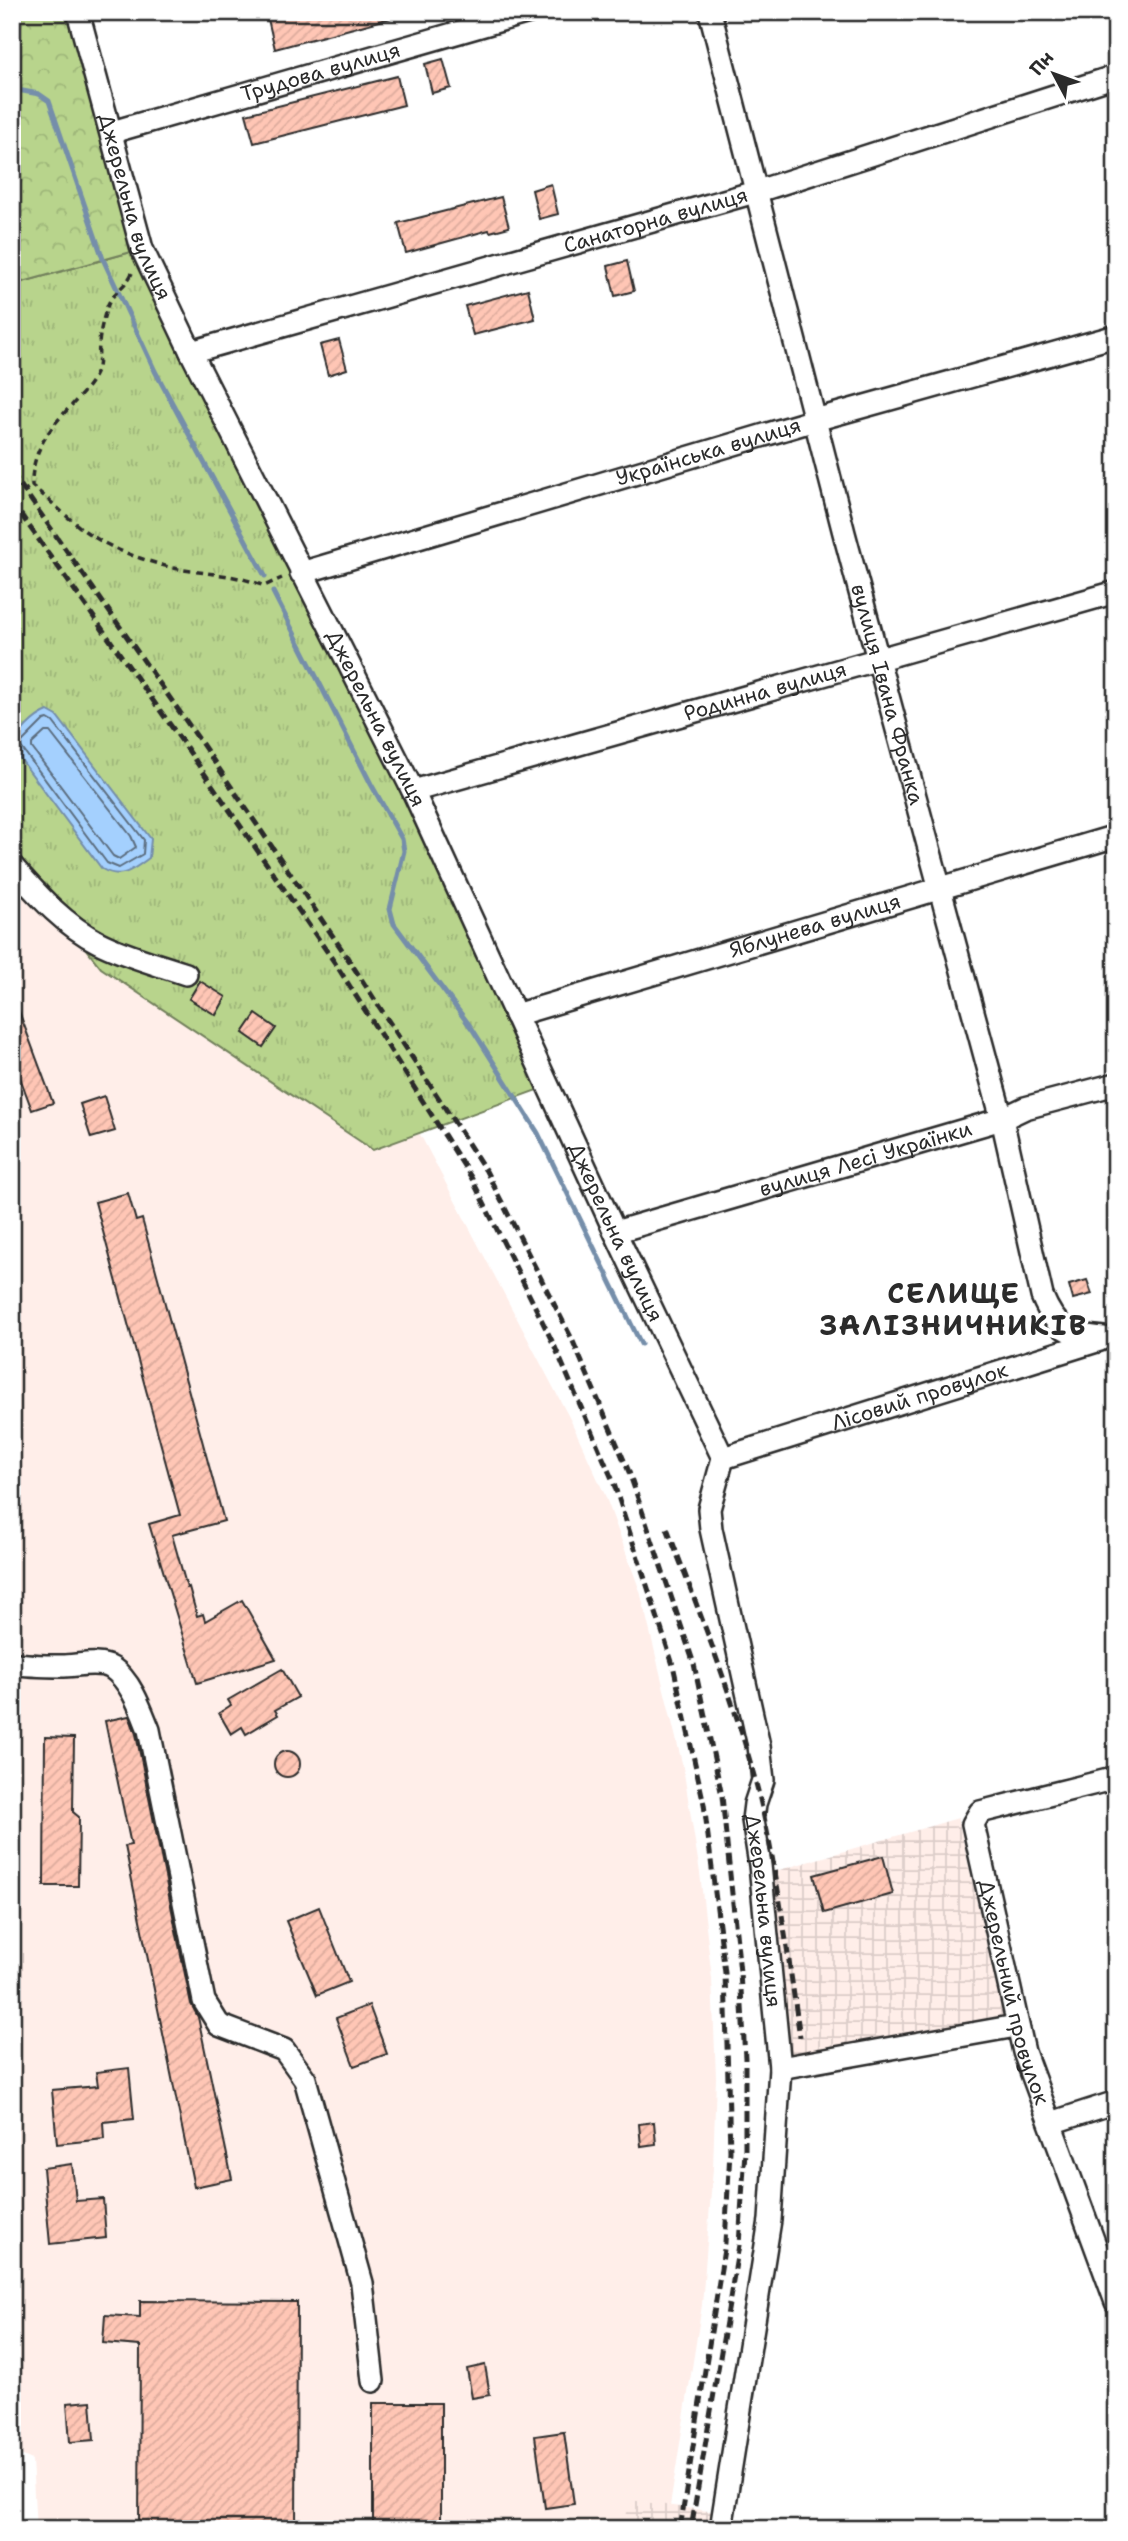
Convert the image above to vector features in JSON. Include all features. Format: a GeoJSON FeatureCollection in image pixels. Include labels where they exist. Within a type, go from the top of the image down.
{"type":"FeatureCollection","features":[{"type":"Feature","properties":{"kind":"street","name":"Джерельна вулиця"},"geometry":{"type":"LineString","coordinates":[[78,12],[142,249],[301,573],[413,791],[615,1232],[723,1458],[709,1509],[711,1529],[759,1746],[763,1780],[754,1804],[753,1821],[760,1865],[780,2068],[770,2220],[721,2529]]}},
{"type":"Feature","properties":{"kind":"street","name":"Трудова вулиця"},"geometry":{"type":"LineString","coordinates":[[112,132],[529,12]]}},
{"type":"Feature","properties":{"kind":"street","name":"вулиця Івана Франка"},"geometry":{"type":"LineString","coordinates":[[710,12],[878,660],[1003,1119],[1042,1296],[1058,1326],[1072,1333],[1110,1337]]}},
{"type":"Feature","properties":{"kind":"street","name":"Санаторна вулиця"},"geometry":{"type":"LineString","coordinates":[[191,352],[755,192],[1116,76]]}},
{"type":"Feature","properties":{"kind":"street","name":"Українська вулиця"},"geometry":{"type":"LineString","coordinates":[[301,573],[815,420],[1116,336]]}},
{"type":"Feature","properties":{"kind":"street","name":"Родинна вулиця"},"geometry":{"type":"LineString","coordinates":[[413,791],[1116,592]]}},
{"type":"Feature","properties":{"kind":"street","name":"Яблунева вулиця"},"geometry":{"type":"LineString","coordinates":[[515,1014],[1116,836]]}},
{"type":"Feature","properties":{"kind":"street"},"geometry":{"type":"LineString","coordinates":[[12,866],[45,903],[72,926],[99,943],[186,974]]}},
{"type":"Feature","properties":{"kind":"street","name":"вулиця Лесі Українки"},"geometry":{"type":"LineString","coordinates":[[615,1232],[1003,1119],[1044,1103],[1116,1084]]}},
{"type":"Feature","properties":{"kind":"street","name":"Лісовий провулок"},"geometry":{"type":"LineString","coordinates":[[723,1458],[1110,1337]]}},
{"type":"Feature","properties":{"kind":"street"},"geometry":{"type":"LineString","coordinates":[[12,1663],[104,1665],[122,1678],[139,1706],[149,1730],[204,2001],[219,2025],[284,2050],[305,2079],[362,2283],[373,2381]]}},
{"type":"Feature","properties":{"kind":"street","name":"Джерельний провулок"},"geometry":{"type":"LineString","coordinates":[[1116,1778],[980,1812],[973,1824],[1016,2025],[1116,2302]]}},
{"type":"Feature","properties":{"kind":"street"},"geometry":{"type":"LineString","coordinates":[[780,2068],[1016,2025]]}},
{"type":"Feature","properties":{"kind":"street"},"geometry":{"type":"LineString","coordinates":[[1051,2123],[1116,2102]]}},
{"type":"Feature","properties":{"kind":"path"},"geometry":{"type":"LineString","coordinates":[[122,288],[108,303],[101,325],[97,372],[85,391],[54,423],[41,445],[31,469],[32,486],[83,530],[132,556],[170,567],[241,576],[264,586],[301,573]]}},
{"type":"Feature","properties":{"kind":"path"},"geometry":{"type":"LineString","coordinates":[[12,499],[32,486]]}},
{"type":"Feature","properties":{"kind":"shaded area"},"geometry":{"type":"Polygon","coordinates":[[[12,595],[412,1119],[571,1421],[605,1495],[640,1591],[683,1767],[700,1873],[712,1979],[716,2077],[713,2168],[702,2305],[670,2506],[631,2501],[623,2529],[36,2529],[32,2460],[21,2455],[12,2378],[12,595]]]}},
{"type":"Feature","properties":{"kind":"shaded area"},"geometry":{"type":"Polygon","coordinates":[[[958,1818],[1003,2016],[787,2056],[769,1873],[958,1818]]]}},
{"type":"Feature","properties":{"kind":"shaded area"},"geometry":{"type":"Polygon","coordinates":[[[630,2500],[723,2513],[721,2529],[623,2529],[630,2500]]]}},
{"type":"Feature","properties":{"kind":"green space"},"geometry":{"type":"Polygon","coordinates":[[[12,12],[75,12],[142,249],[12,285],[12,12]]]}},
{"type":"Feature","properties":{"kind":"green space"},"geometry":{"type":"Polygon","coordinates":[[[142,249],[548,1086],[373,1150],[101,968],[12,857],[12,285],[142,249]]]}},
{"type":"Feature","properties":{"kind":"water"},"geometry":{"type":"Polygon","coordinates":[[[48,711],[57,716],[151,839],[149,858],[132,870],[115,874],[102,869],[13,749],[17,737],[26,726],[48,711]]]}},
{"type":"Feature","properties":{"kind":"building"},"geometry":{"type":"Polygon","coordinates":[[[295,12],[390,12],[391,18],[275,49],[268,19],[295,12]]]}},
{"type":"Feature","properties":{"kind":"building"},"geometry":{"type":"Polygon","coordinates":[[[443,59],[451,88],[432,93],[425,64],[443,59]]]}},
{"type":"Feature","properties":{"kind":"building"},"geometry":{"type":"Polygon","coordinates":[[[397,76],[404,105],[254,143],[246,114],[397,76]]]}},
{"type":"Feature","properties":{"kind":"building"},"geometry":{"type":"Polygon","coordinates":[[[551,184],[558,214],[539,219],[532,190],[551,184]]]}},
{"type":"Feature","properties":{"kind":"building"},"geometry":{"type":"Polygon","coordinates":[[[501,197],[509,227],[406,253],[398,223],[501,197]]]}},
{"type":"Feature","properties":{"kind":"building"},"geometry":{"type":"Polygon","coordinates":[[[627,261],[634,291],[615,296],[608,266],[627,261]]]}},
{"type":"Feature","properties":{"kind":"building"},"geometry":{"type":"Polygon","coordinates":[[[528,289],[535,319],[473,335],[465,306],[528,289]]]}},
{"type":"Feature","properties":{"kind":"building"},"geometry":{"type":"Polygon","coordinates":[[[339,340],[347,369],[328,375],[320,345],[339,340]]]}},
{"type":"Feature","properties":{"kind":"building"},"geometry":{"type":"Polygon","coordinates":[[[200,981],[226,997],[216,1015],[189,999],[200,981]]]}},
{"type":"Feature","properties":{"kind":"building"},"geometry":{"type":"Polygon","coordinates":[[[12,998],[53,1103],[32,1110],[12,1056],[12,998]]]}},
{"type":"Feature","properties":{"kind":"building"},"geometry":{"type":"Polygon","coordinates":[[[256,1014],[276,1028],[263,1047],[243,1033],[256,1014]]]}},
{"type":"Feature","properties":{"kind":"building"},"geometry":{"type":"Polygon","coordinates":[[[104,1096],[115,1131],[91,1138],[80,1104],[104,1096]]]}},
{"type":"Feature","properties":{"kind":"building"},"geometry":{"type":"Polygon","coordinates":[[[128,1193],[136,1221],[142,1219],[224,1521],[172,1535],[187,1588],[189,1587],[197,1616],[203,1614],[205,1621],[242,1600],[276,1659],[197,1683],[149,1524],[180,1515],[95,1202],[128,1193]]]}},
{"type":"Feature","properties":{"kind":"building"},"geometry":{"type":"Polygon","coordinates":[[[1087,1280],[1092,1294],[1073,1299],[1069,1285],[1087,1280]]]}},
{"type":"Feature","properties":{"kind":"building"},"geometry":{"type":"Polygon","coordinates":[[[282,1669],[298,1697],[275,1710],[278,1715],[246,1734],[242,1727],[231,1734],[219,1713],[231,1705],[228,1700],[282,1669]]]}},
{"type":"Feature","properties":{"kind":"building"},"geometry":{"type":"Polygon","coordinates":[[[129,1716],[136,1734],[191,2004],[198,2017],[232,2179],[194,2187],[125,1846],[131,1845],[105,1721],[129,1716]]]}},
{"type":"Feature","properties":{"kind":"building"},"geometry":{"type":"Polygon","coordinates":[[[45,1737],[74,1738],[73,1812],[79,1817],[78,1886],[44,1886],[45,1737]]]}},
{"type":"Feature","properties":{"kind":"building"},"geometry":{"type":"Polygon","coordinates":[[[287,1751],[296,1755],[300,1764],[296,1773],[287,1777],[278,1773],[274,1764],[278,1755],[287,1751]]]}},
{"type":"Feature","properties":{"kind":"building"},"geometry":{"type":"Polygon","coordinates":[[[883,1856],[893,1894],[824,1913],[814,1875],[883,1856]]]}},
{"type":"Feature","properties":{"kind":"building"},"geometry":{"type":"Polygon","coordinates":[[[319,1907],[349,1982],[317,1995],[286,1921],[319,1907]]]}},
{"type":"Feature","properties":{"kind":"building"},"geometry":{"type":"Polygon","coordinates":[[[369,2005],[387,2054],[354,2066],[336,2018],[369,2005]]]}},
{"type":"Feature","properties":{"kind":"building"},"geometry":{"type":"Polygon","coordinates":[[[129,2068],[134,2119],[103,2122],[104,2139],[57,2144],[52,2090],[98,2086],[96,2072],[129,2068]]]}},
{"type":"Feature","properties":{"kind":"building"},"geometry":{"type":"Polygon","coordinates":[[[654,2122],[656,2144],[641,2146],[639,2124],[654,2122]]]}},
{"type":"Feature","properties":{"kind":"building"},"geometry":{"type":"Polygon","coordinates":[[[72,2164],[76,2201],[103,2199],[106,2238],[50,2244],[43,2168],[72,2164]]]}},
{"type":"Feature","properties":{"kind":"building"},"geometry":{"type":"Polygon","coordinates":[[[140,2301],[297,2302],[296,2529],[139,2529],[140,2346],[103,2343],[105,2315],[140,2317],[140,2301]]]}},
{"type":"Feature","properties":{"kind":"building"},"geometry":{"type":"Polygon","coordinates":[[[485,2365],[490,2395],[472,2398],[467,2369],[485,2365]]]}},
{"type":"Feature","properties":{"kind":"building"},"geometry":{"type":"Polygon","coordinates":[[[91,2401],[94,2440],[70,2442],[67,2403],[91,2401]]]}},
{"type":"Feature","properties":{"kind":"building"},"geometry":{"type":"Polygon","coordinates":[[[373,2403],[441,2403],[441,2529],[373,2529],[373,2403]]]}},
{"type":"Feature","properties":{"kind":"building"},"geometry":{"type":"Polygon","coordinates":[[[564,2432],[574,2504],[545,2508],[535,2436],[564,2432]]]}},
{"type":"Feature","properties":{"kind":"waterway"},"geometry":{"type":"LineString","coordinates":[[12,89],[39,94],[49,101],[103,259],[155,371],[265,576]]}},
{"type":"Feature","properties":{"kind":"waterway"},"geometry":{"type":"LineString","coordinates":[[273,592],[402,839],[404,851],[390,909],[394,924],[473,1030],[538,1133],[641,1344]]}},
{"type":"Feature","properties":{"kind":"railway"},"geometry":{"type":"LineString","coordinates":[[12,473],[345,954],[486,1171],[572,1339],[629,1472],[694,1664],[722,1796],[740,1972],[745,2058],[745,2151],[739,2245],[691,2529]]}},
{"type":"Feature","properties":{"kind":"railway"},"geometry":{"type":"LineString","coordinates":[[12,502],[335,963],[471,1177],[555,1347],[613,1481],[673,1665],[704,1804],[725,1973],[730,2151],[725,2243],[680,2529]]}},
{"type":"Feature","properties":{"kind":"railway"},"geometry":{"type":"LineString","coordinates":[[667,1528],[729,1693],[759,1795],[777,1885],[800,2037]]}},
{"type":"Feature","properties":{"kind":"district","name":"СЕЛИЩЕ ЗАЛІЗНИЧНИКІВ"},"geometry":{"type":"Point","coordinates":[954,1309]}}]}
